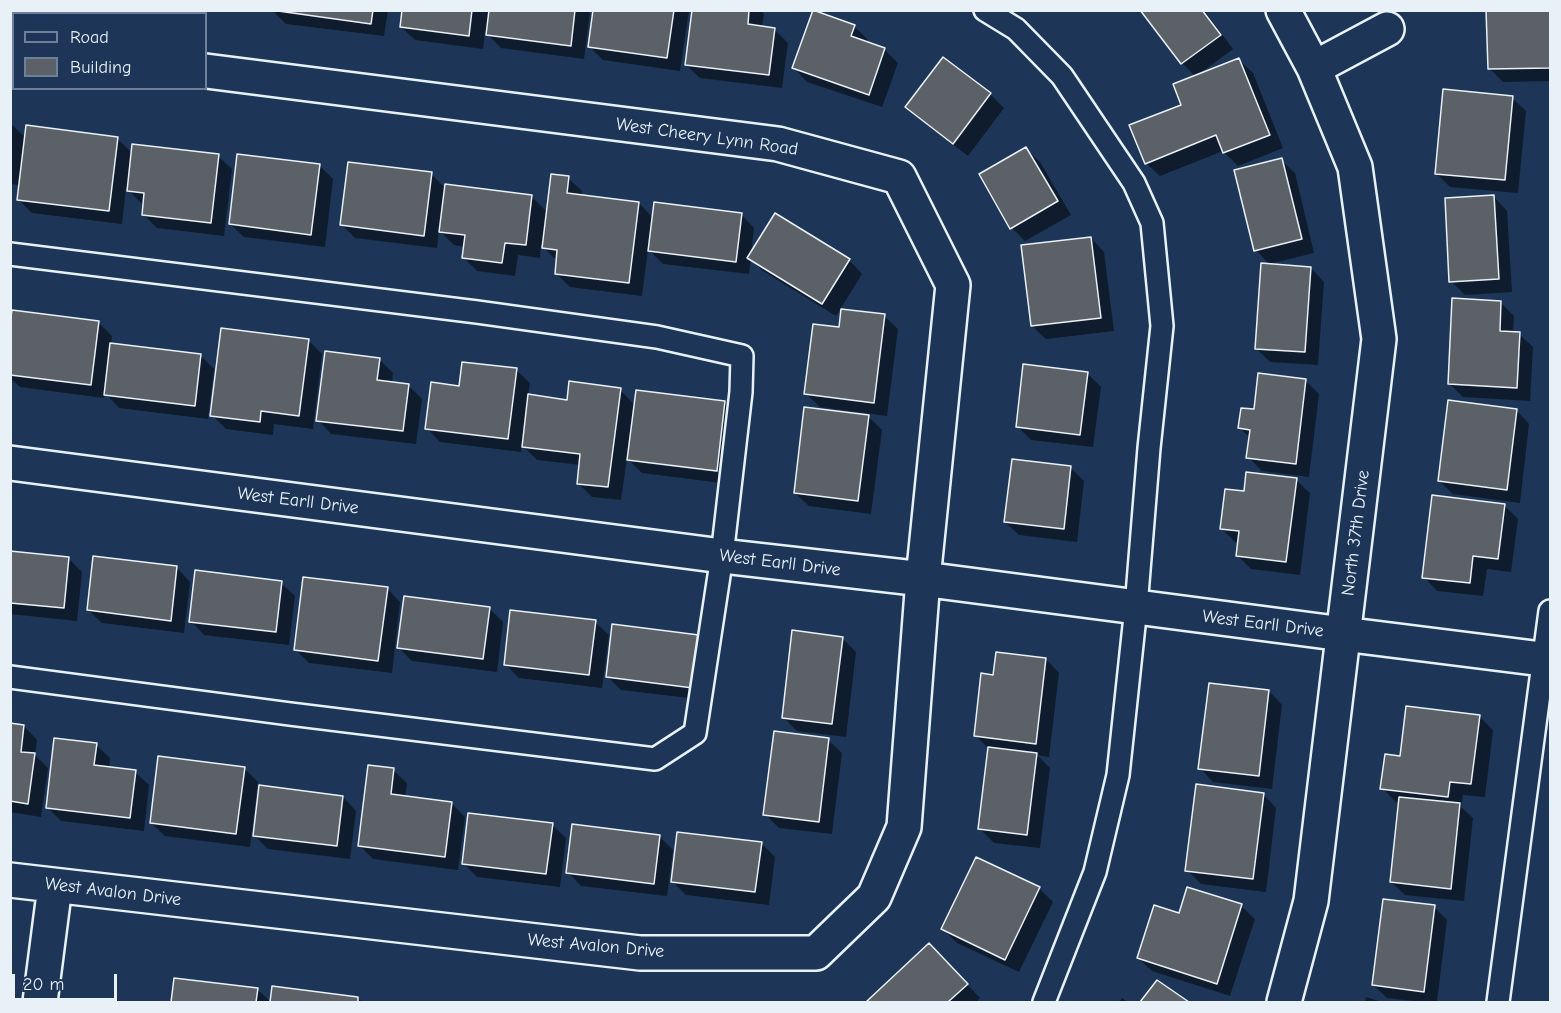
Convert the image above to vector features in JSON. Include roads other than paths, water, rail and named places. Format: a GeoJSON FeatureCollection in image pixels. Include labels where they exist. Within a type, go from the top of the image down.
{"type":"FeatureCollection","features":[{"type":"Feature","properties":{"kind":"street","name":"North 37th Drive"},"geometry":{"type":"LineString","coordinates":[[1283,10],[1314,68],[1355,167],[1379,339],[1311,901],[1284,1002]]}},
{"type":"Feature","properties":{"kind":"street"},"geometry":{"type":"LineString","coordinates":[[1314,68],[1387,29]]}},
{"type":"Feature","properties":{"kind":"street","name":"West Cheery Lynn Road"},"geometry":{"type":"LineString","coordinates":[[207,71],[778,144],[899,177],[953,285],[923,579]]}},
{"type":"Feature","properties":{"kind":"street","name":"West Earll Drive"},"geometry":{"type":"LineString","coordinates":[[10,464],[1547,659]]}},
{"type":"Feature","properties":{"kind":"street","name":"West Avalon Drive"},"geometry":{"type":"LineString","coordinates":[[10,880],[640,953],[816,952],[874,897],[904,827],[923,579]]}},
{"type":"Feature","properties":{"kind":"street"},"geometry":{"type":"LineString","coordinates":[[40,1002],[56,886]]}},
{"type":"Feature","properties":{"kind":"lane"},"geometry":{"type":"LineString","coordinates":[[985,10],[1016,29],[1062,76],[1134,183],[1152,223],[1162,326],[1118,775],[1095,872],[1044,1002]]}},
{"type":"Feature","properties":{"kind":"lane"},"geometry":{"type":"LineString","coordinates":[[10,254],[646,335],[742,356],[741,392],[722,556],[695,733],[656,759],[302,716],[10,677]]}},
{"type":"Feature","properties":{"kind":"lane"},"geometry":{"type":"LineString","coordinates":[[1498,1002],[1547,659],[1551,611]]}}]}
